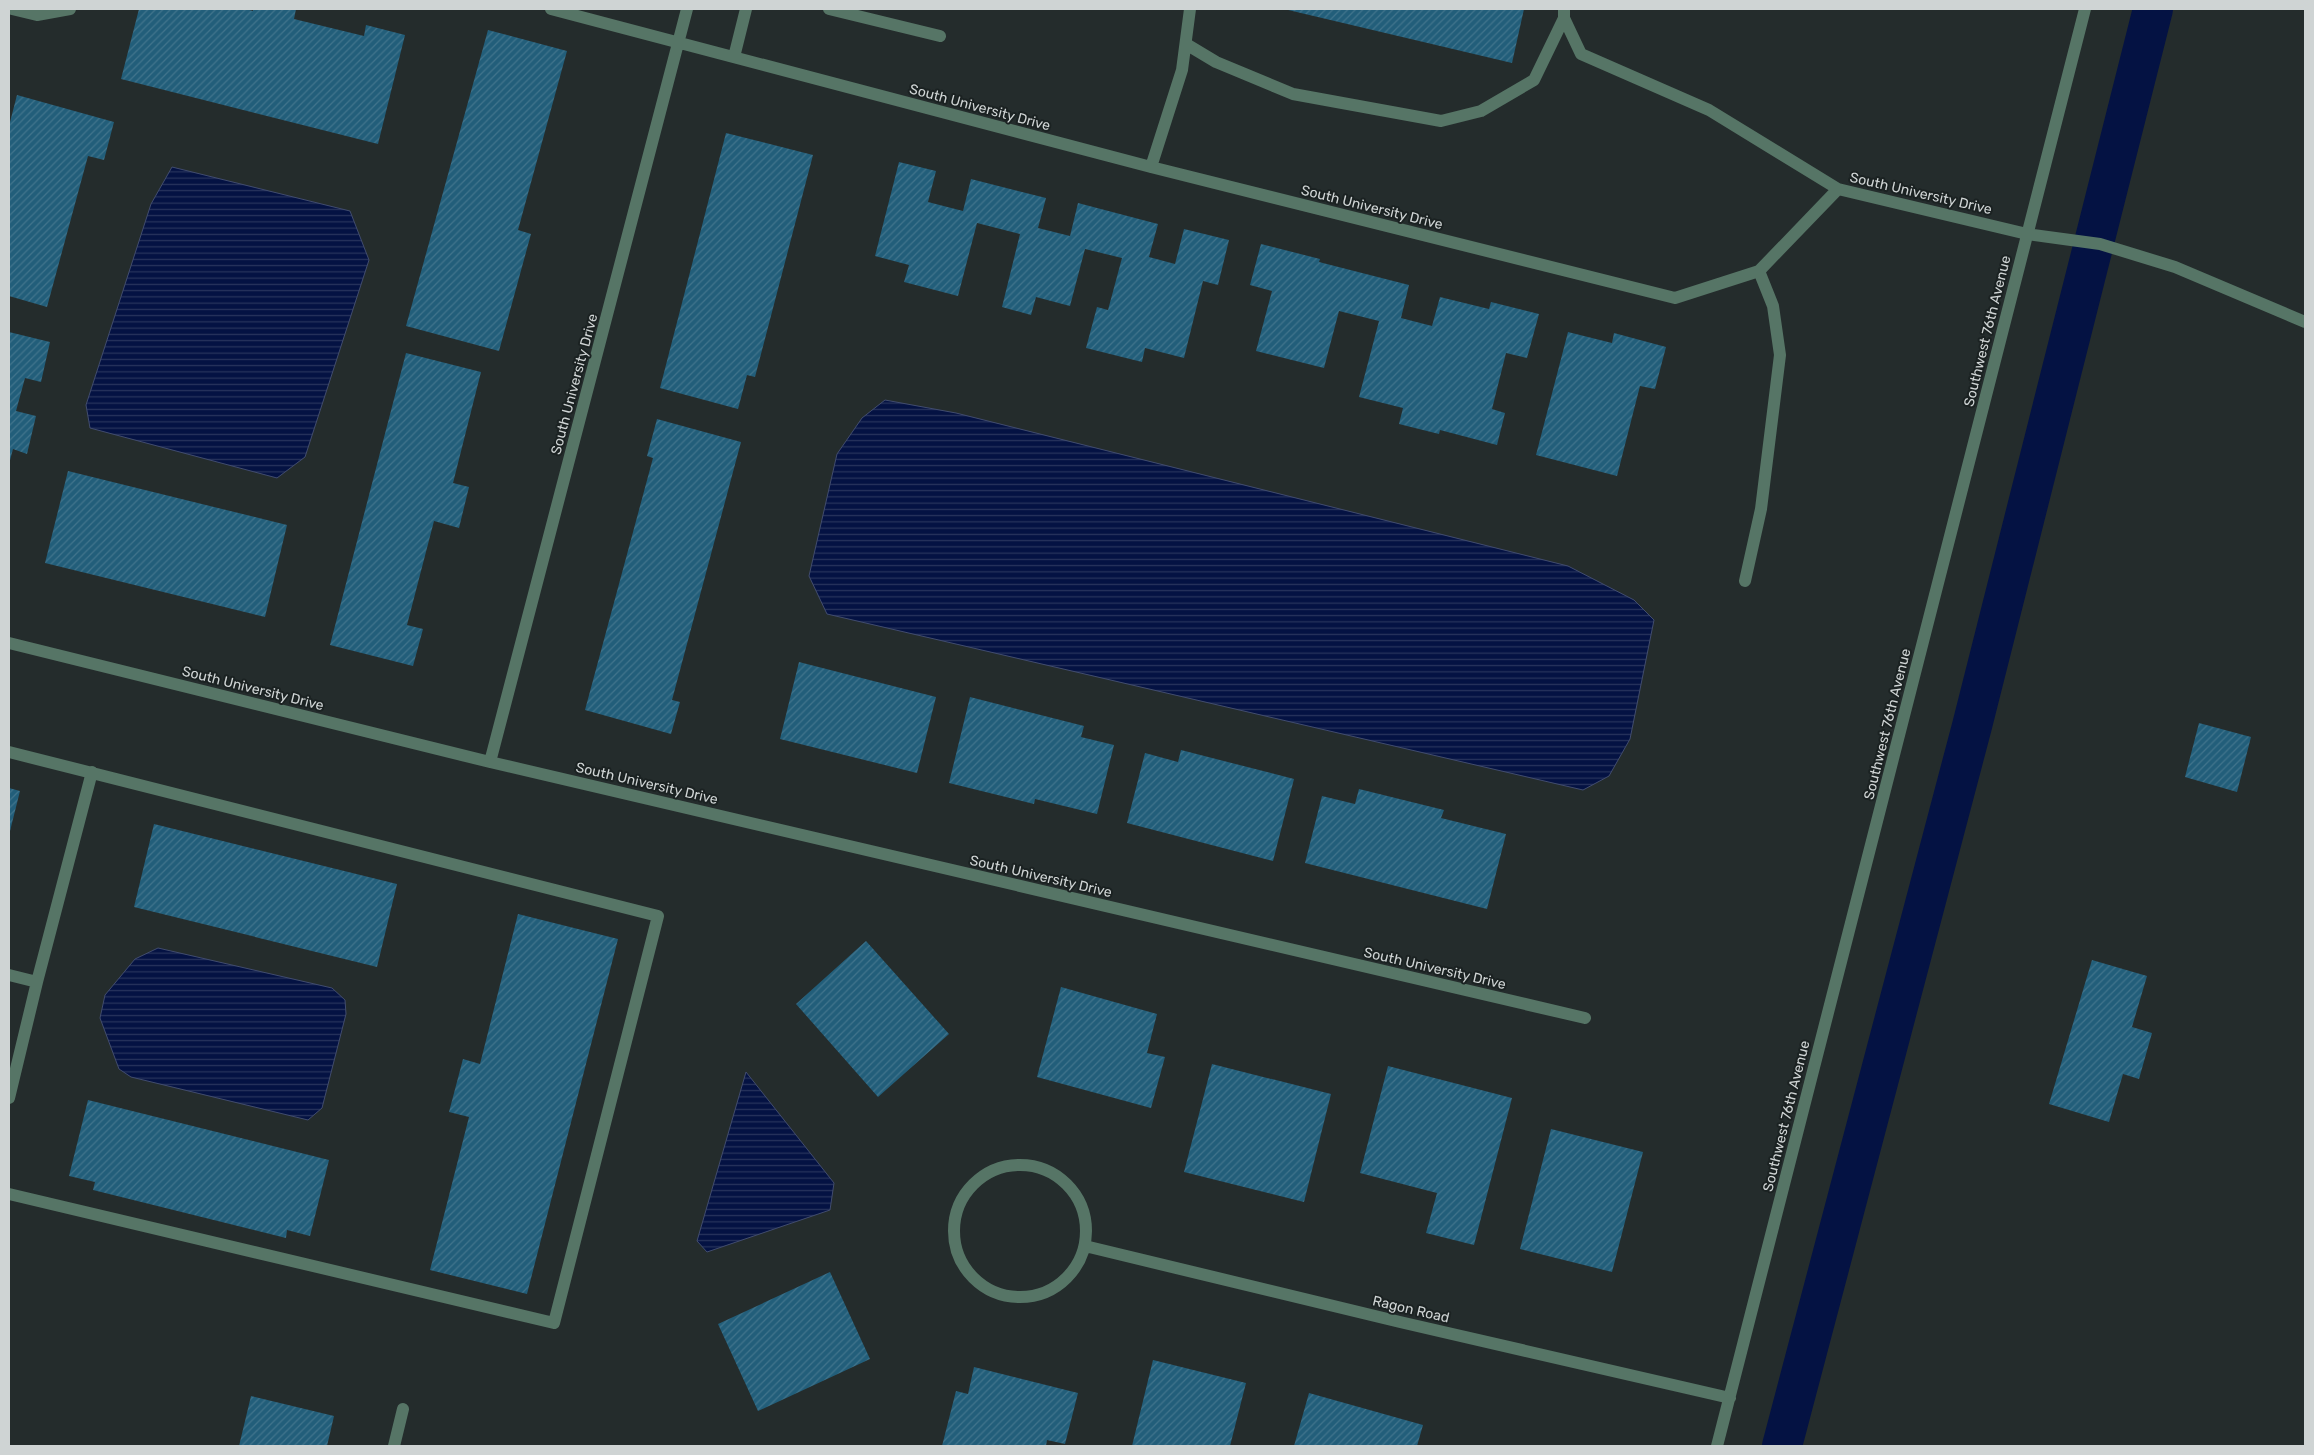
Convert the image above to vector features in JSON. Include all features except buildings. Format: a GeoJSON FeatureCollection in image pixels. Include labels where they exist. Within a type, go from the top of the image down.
{"type":"FeatureCollection","features":[{"type":"Feature","properties":{"kind":"street"},"geometry":{"type":"LineString","coordinates":[[12,9],[37,15],[70,9]]}},
{"type":"Feature","properties":{"kind":"street","name":"South University Drive"},"geometry":{"type":"LineString","coordinates":[[551,9],[1151,167],[1675,298],[1759,271],[1838,189],[2027,234],[2100,244],[2175,267],[2305,322]]}},
{"type":"Feature","properties":{"kind":"street","name":"South University Drive"},"geometry":{"type":"LineString","coordinates":[[490,762],[687,9]]}},
{"type":"Feature","properties":{"kind":"street"},"geometry":{"type":"LineString","coordinates":[[734,57],[746,9]]}},
{"type":"Feature","properties":{"kind":"street"},"geometry":{"type":"LineString","coordinates":[[829,9],[940,36]]}},
{"type":"Feature","properties":{"kind":"street"},"geometry":{"type":"LineString","coordinates":[[1151,167],[1182,70],[1190,9]]}},
{"type":"Feature","properties":{"kind":"street","name":"Southwest 76th Avenue"},"geometry":{"type":"LineString","coordinates":[[1718,1446],[2085,9]]}},
{"type":"Feature","properties":{"kind":"street"},"geometry":{"type":"LineString","coordinates":[[1186,44],[1216,62],[1292,94],[1441,121],[1481,112],[1534,80],[1564,13]]}},
{"type":"Feature","properties":{"kind":"street"},"geometry":{"type":"LineString","coordinates":[[1564,13],[1581,54],[1709,110],[1838,189]]}},
{"type":"Feature","properties":{"kind":"street"},"geometry":{"type":"LineString","coordinates":[[1745,581],[1761,509],[1780,355],[1773,306],[1759,271]]}},
{"type":"Feature","properties":{"kind":"street","name":"South University Drive"},"geometry":{"type":"LineString","coordinates":[[9,643],[490,762],[1585,1018]]}},
{"type":"Feature","properties":{"kind":"street"},"geometry":{"type":"LineString","coordinates":[[9,752],[658,916],[554,1323],[9,1194]]}},
{"type":"Feature","properties":{"kind":"street"},"geometry":{"type":"LineString","coordinates":[[9,1098],[92,772]]}},
{"type":"Feature","properties":{"kind":"street"},"geometry":{"type":"LineString","coordinates":[[9,975],[37,982]]}},
{"type":"Feature","properties":{"kind":"street"},"geometry":{"type":"LineString","coordinates":[[1022,1165],[1045,1170],[1064,1182],[1079,1200],[1086,1222],[1085,1246],[1076,1267],[1061,1284],[1040,1295],[1018,1298],[995,1293],[975,1281],[960,1262],[954,1241],[954,1217],[963,1196],[978,1179],[999,1168],[1022,1165]]}},
{"type":"Feature","properties":{"kind":"street","name":"Ragon Road"},"geometry":{"type":"LineString","coordinates":[[1085,1246],[1400,1322],[1730,1398]]}},
{"type":"Feature","properties":{"kind":"street"},"geometry":{"type":"LineString","coordinates":[[394,1446],[403,1409]]}},
{"type":"Feature","properties":{"kind":"shaded area"},"geometry":{"type":"Polygon","coordinates":[[[172,167],[350,211],[369,260],[305,457],[277,478],[90,428],[86,405],[151,204],[172,167]]]}},
{"type":"Feature","properties":{"kind":"shaded area"},"geometry":{"type":"Polygon","coordinates":[[[885,400],[956,413],[1568,566],[1634,600],[1654,620],[1630,739],[1609,776],[1583,790],[827,614],[809,576],[837,454],[862,418],[885,400]]]}},
{"type":"Feature","properties":{"kind":"shaded area"},"geometry":{"type":"Polygon","coordinates":[[[158,948],[332,988],[345,1000],[346,1014],[322,1108],[308,1120],[131,1077],[119,1069],[100,1018],[105,995],[135,959],[158,948]]]}},
{"type":"Feature","properties":{"kind":"shaded area"},"geometry":{"type":"Polygon","coordinates":[[[746,1072],[834,1183],[830,1210],[707,1252],[697,1241],[746,1072]]]}},
{"type":"Feature","properties":{"kind":"waterway"},"geometry":{"type":"LineString","coordinates":[[1782,1446],[1972,726],[2153,9]]}}]}
